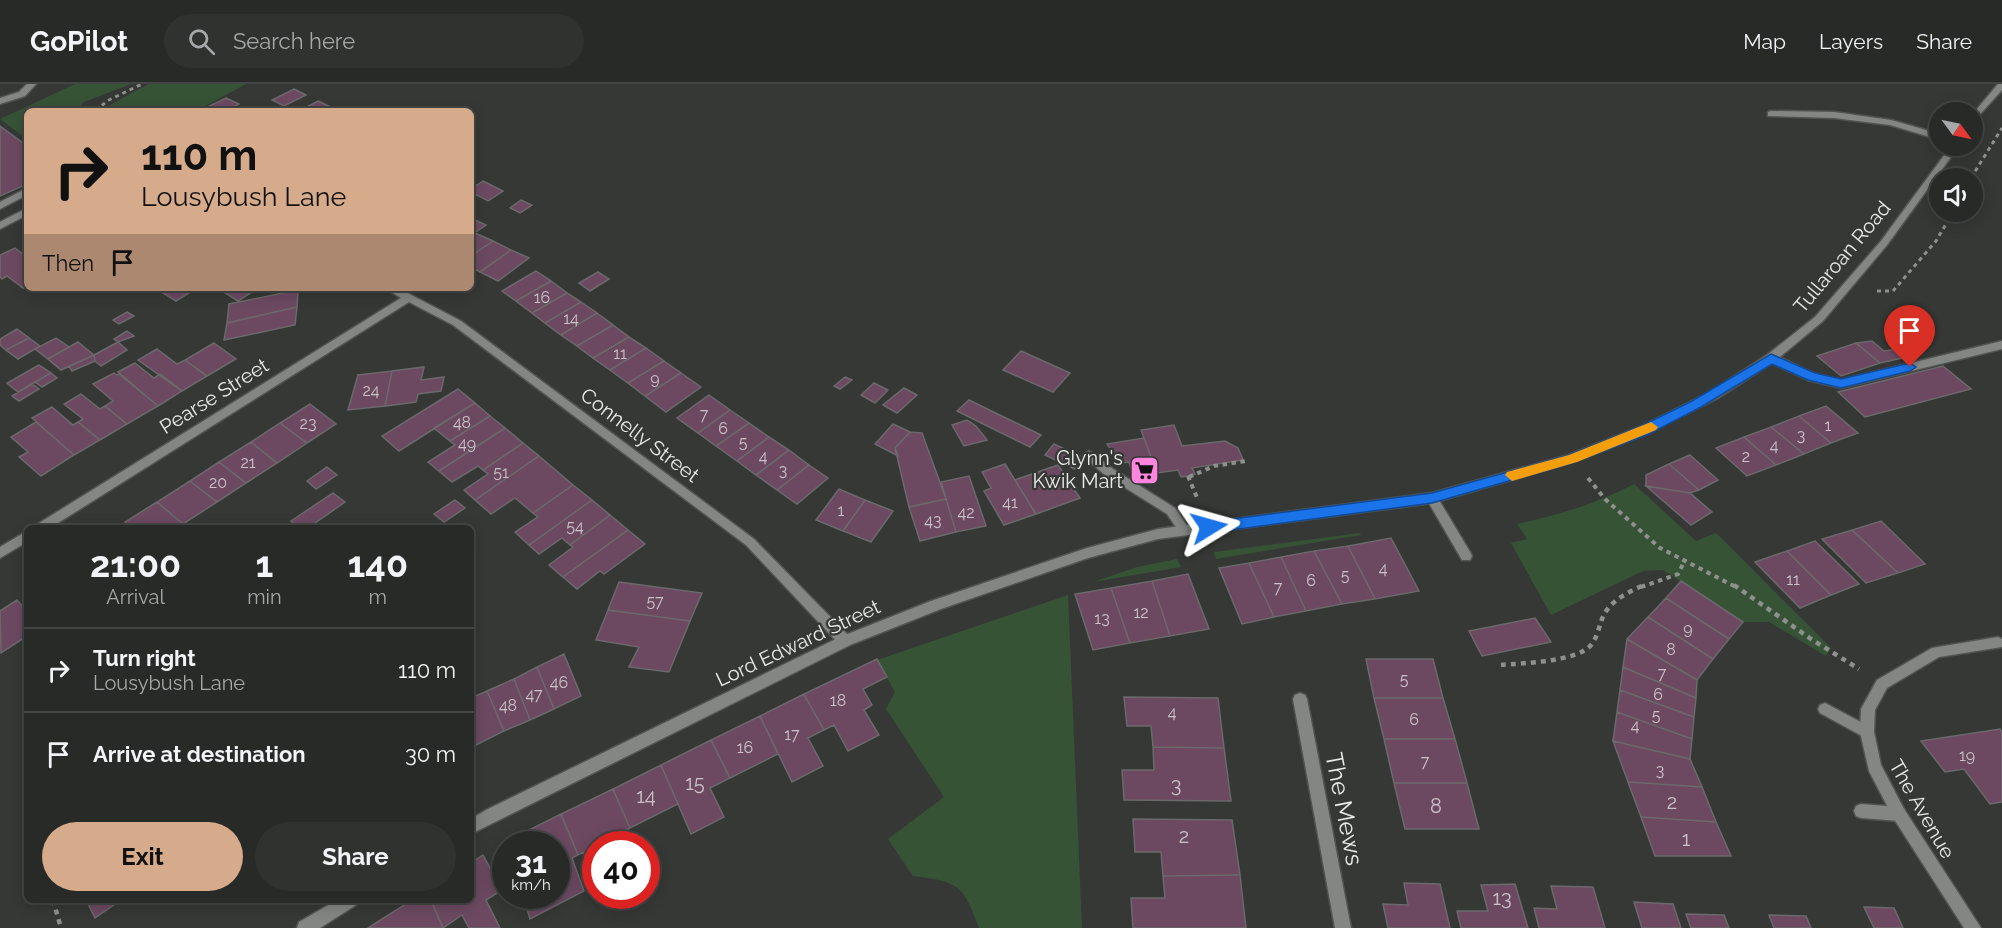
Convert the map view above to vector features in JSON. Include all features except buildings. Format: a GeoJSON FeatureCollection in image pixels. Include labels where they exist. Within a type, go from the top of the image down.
{"type":"FeatureCollection","features":[{"type":"Feature","properties":{"kind":"street"},"geometry":{"type":"LineString","coordinates":[[0,101],[21,94],[32,84]]}},
{"type":"Feature","properties":{"kind":"street"},"geometry":{"type":"LineString","coordinates":[[1983,108],[2002,85]]}},
{"type":"Feature","properties":{"kind":"street"},"geometry":{"type":"LineString","coordinates":[[1771,114],[1834,115],[1891,123],[1929,134]]}},
{"type":"Feature","properties":{"kind":"street","name":"Tullaroan Road"},"geometry":{"type":"LineString","coordinates":[[1158,534],[1432,498],[1572,459],[1644,430],[1704,400],[1771,358],[1819,319],[1884,243],[1947,156]]}},
{"type":"Feature","properties":{"kind":"street"},"geometry":{"type":"LineString","coordinates":[[0,206],[24,193]]}},
{"type":"Feature","properties":{"kind":"street"},"geometry":{"type":"LineString","coordinates":[[0,226],[24,213]]}},
{"type":"Feature","properties":{"kind":"street","name":"Connelly Street"},"geometry":{"type":"LineString","coordinates":[[396,291],[457,323],[750,543],[845,641]]}},
{"type":"Feature","properties":{"kind":"street","name":"Pearse Street"},"geometry":{"type":"LineString","coordinates":[[44,525],[409,298]]}},
{"type":"Feature","properties":{"kind":"street"},"geometry":{"type":"LineString","coordinates":[[1771,358],[1812,377],[1841,384],[2002,345]]}},
{"type":"Feature","properties":{"kind":"street"},"geometry":{"type":"LineString","coordinates":[[1089,455],[1108,472],[1171,511],[1184,531]]}},
{"type":"Feature","properties":{"kind":"street"},"geometry":{"type":"LineString","coordinates":[[1432,498],[1466,556]]}},
{"type":"Feature","properties":{"kind":"street","name":"Lord Edward Street"},"geometry":{"type":"LineString","coordinates":[[474,825],[490,815],[845,641],[936,605],[1077,557],[1158,534]]}},
{"type":"Feature","properties":{"kind":"street"},"geometry":{"type":"LineString","coordinates":[[0,553],[24,538]]}},
{"type":"Feature","properties":{"kind":"street"},"geometry":{"type":"LineString","coordinates":[[1882,684],[1937,652],[1998,643]]}},
{"type":"Feature","properties":{"kind":"street","name":"The Avenue"},"geometry":{"type":"LineString","coordinates":[[1882,684],[1868,709],[1867,732],[1874,766],[1899,814],[1973,928]]}},
{"type":"Feature","properties":{"kind":"street","name":"The Mews"},"geometry":{"type":"LineString","coordinates":[[1300,699],[1343,928]]}},
{"type":"Feature","properties":{"kind":"street"},"geometry":{"type":"LineString","coordinates":[[1825,709],[1867,732]]}},
{"type":"Feature","properties":{"kind":"street"},"geometry":{"type":"LineString","coordinates":[[1861,811],[1899,814]]}},
{"type":"Feature","properties":{"kind":"street"},"geometry":{"type":"LineString","coordinates":[[305,928],[346,903]]}},
{"type":"Feature","properties":{"kind":"path"},"geometry":{"type":"LineString","coordinates":[[99,108],[107,101],[142,84]]}},
{"type":"Feature","properties":{"kind":"path"},"geometry":{"type":"LineString","coordinates":[[1977,168],[2002,128]]}},
{"type":"Feature","properties":{"kind":"path"},"geometry":{"type":"LineString","coordinates":[[1843,292],[1893,291],[1936,241],[1947,222]]}},
{"type":"Feature","properties":{"kind":"path"},"geometry":{"type":"LineString","coordinates":[[1572,459],[1605,499],[1660,548],[1684,562],[1731,583],[1811,639],[1882,684]]}},
{"type":"Feature","properties":{"kind":"path"},"geometry":{"type":"LineString","coordinates":[[1193,485],[1188,476],[1214,466],[1246,461]]}},
{"type":"Feature","properties":{"kind":"path"},"geometry":{"type":"LineString","coordinates":[[1501,665],[1579,653],[1591,646],[1607,609],[1632,592],[1655,581],[1678,574],[1684,562]]}},
{"type":"Feature","properties":{"kind":"path"},"geometry":{"type":"LineString","coordinates":[[54,903],[61,928]]}},
{"type":"Feature","properties":{"kind":"green space"},"geometry":{"type":"Polygon","coordinates":[[[75,84],[131,84],[84,102],[80,108],[24,108],[24,137],[0,119],[75,84]]]}},
{"type":"Feature","properties":{"kind":"green space"},"geometry":{"type":"Polygon","coordinates":[[[149,84],[246,84],[202,108],[107,108],[149,84]]]}},
{"type":"Feature","properties":{"kind":"green space"},"geometry":{"type":"Polygon","coordinates":[[[1634,484],[1696,541],[1716,533],[1831,648],[1826,656],[1769,622],[1743,622],[1663,570],[1643,571],[1551,615],[1511,543],[1527,539],[1517,524],[1577,508],[1634,484]]]}},
{"type":"Feature","properties":{"kind":"green space"},"geometry":{"type":"Polygon","coordinates":[[[1360,533],[1361,535],[1216,559],[1214,552],[1360,533]]]}},
{"type":"Feature","properties":{"kind":"green space"},"geometry":{"type":"Polygon","coordinates":[[[1177,559],[1181,567],[1093,582],[1137,567],[1177,559]]]}},
{"type":"Feature","properties":{"kind":"green space"},"geometry":{"type":"Polygon","coordinates":[[[1068,595],[1082,928],[979,928],[968,902],[957,888],[940,880],[913,876],[888,839],[944,797],[886,709],[895,692],[877,660],[1068,595]]]}},
{"type":"Feature","properties":{"kind":"slow traffic"},"geometry":{"type":"LineString","coordinates":[[1512,475],[1572,459],[1651,427]]}},
{"type":"Feature","properties":{"kind":"place","name":"Glynn's Kwik Mart"},"geometry":{"type":"Point","coordinates":[1144,470]}},
{"type":"Feature","properties":{"kind":"route"},"geometry":{"type":"LineString","coordinates":[[1209,527],[1432,498],[1572,459],[1644,430],[1714,395],[1771,358],[1812,377],[1841,384],[1910,367]]}}]}
